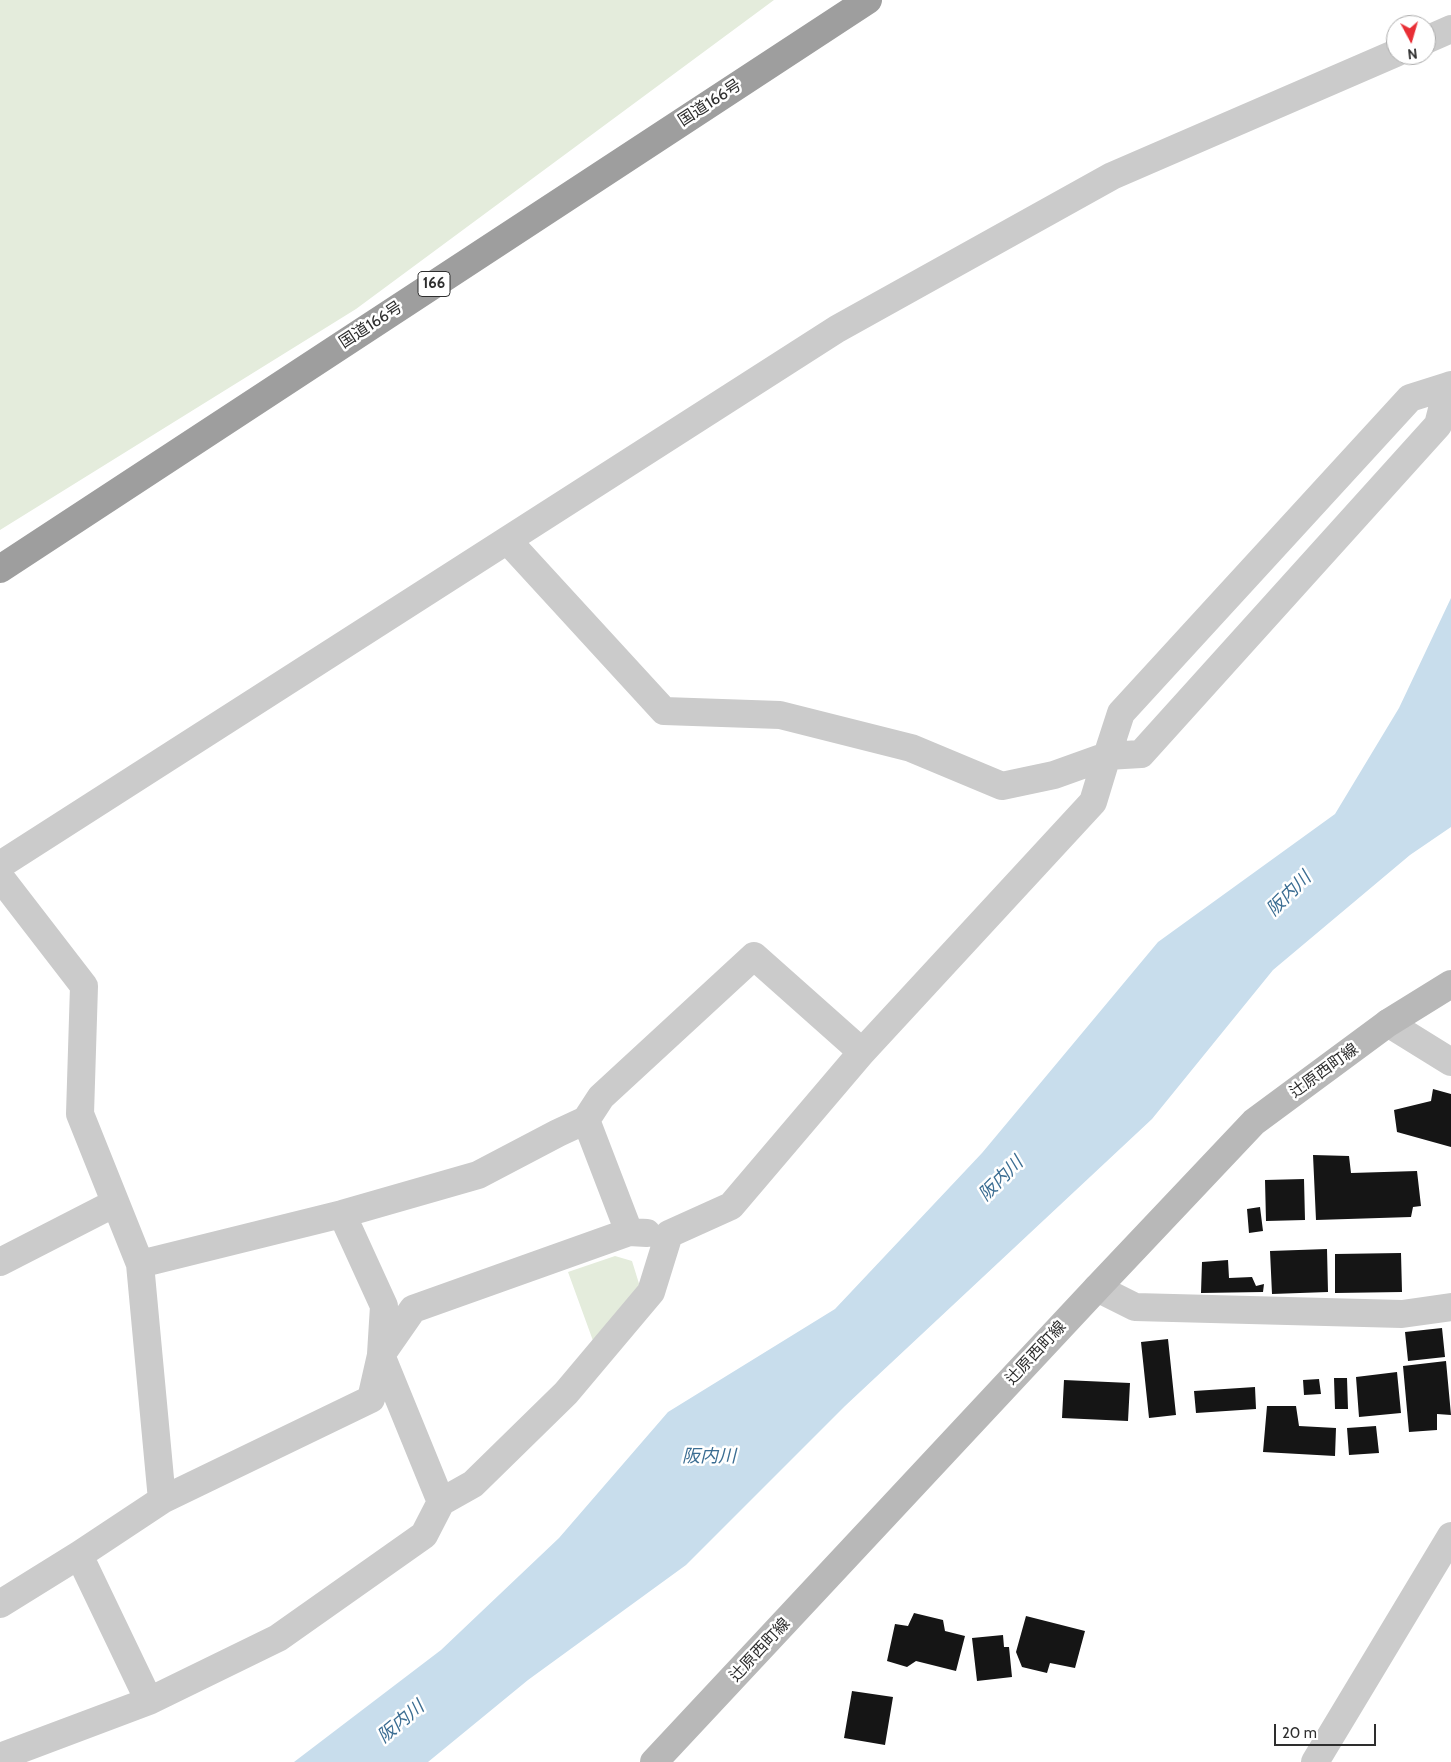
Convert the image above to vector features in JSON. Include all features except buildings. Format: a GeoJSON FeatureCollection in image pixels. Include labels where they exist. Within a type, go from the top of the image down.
{"type":"FeatureCollection","features":[{"type":"Feature","properties":{"kind":"highway","name":"国道166号"},"geometry":{"type":"LineString","coordinates":[[0,569],[868,0]]}},
{"type":"Feature","properties":{"kind":"main road","name":"辻原西町線"},"geometry":{"type":"LineString","coordinates":[[654,1762],[1254,1122],[1388,1024],[1451,984]]}},
{"type":"Feature","properties":{"kind":"street"},"geometry":{"type":"LineString","coordinates":[[1436,36],[1451,29]]}},
{"type":"Feature","properties":{"kind":"street"},"geometry":{"type":"LineString","coordinates":[[0,866],[837,329],[1112,176],[1386,57]]}},
{"type":"Feature","properties":{"kind":"street"},"geometry":{"type":"LineString","coordinates":[[508,541],[664,710],[780,716],[912,748],[1002,786],[1054,775],[1108,756],[1141,754],[1438,425],[1450,385]]}},
{"type":"Feature","properties":{"kind":"street"},"geometry":{"type":"LineString","coordinates":[[381,1355],[413,1309],[629,1232],[670,1234],[731,1206],[862,1052],[1093,802],[1121,713],[1410,398],[1450,385]]}},
{"type":"Feature","properties":{"kind":"street"},"geometry":{"type":"LineString","coordinates":[[0,877],[84,986],[80,1114],[140,1264],[162,1500]]}},
{"type":"Feature","properties":{"kind":"street"},"geometry":{"type":"LineString","coordinates":[[140,1264],[342,1214],[478,1176],[586,1120],[601,1097],[754,956],[862,1052]]}},
{"type":"Feature","properties":{"kind":"street"},"geometry":{"type":"LineString","coordinates":[[1388,1024],[1447,1057]]}},
{"type":"Feature","properties":{"kind":"street"},"geometry":{"type":"LineString","coordinates":[[586,1120],[629,1232]]}},
{"type":"Feature","properties":{"kind":"street"},"geometry":{"type":"LineString","coordinates":[[0,1262],[115,1203]]}},
{"type":"Feature","properties":{"kind":"street"},"geometry":{"type":"LineString","coordinates":[[0,1604],[162,1500],[371,1399],[381,1355],[384,1306],[342,1214]]}},
{"type":"Feature","properties":{"kind":"street"},"geometry":{"type":"LineString","coordinates":[[0,1757],[149,1701],[278,1638],[424,1535],[441,1502],[473,1484],[566,1393],[651,1292],[670,1234]]}},
{"type":"Feature","properties":{"kind":"street"},"geometry":{"type":"LineString","coordinates":[[1097,1288],[1135,1308],[1402,1314],[1451,1307]]}},
{"type":"Feature","properties":{"kind":"street"},"geometry":{"type":"LineString","coordinates":[[381,1355],[441,1502]]}},
{"type":"Feature","properties":{"kind":"street"},"geometry":{"type":"LineString","coordinates":[[1315,1762],[1451,1536]]}},
{"type":"Feature","properties":{"kind":"street"},"geometry":{"type":"LineString","coordinates":[[79,1554],[149,1701]]}},
{"type":"Feature","properties":{"kind":"green space"},"geometry":{"type":"Polygon","coordinates":[[[0,0],[774,0],[356,309],[0,530],[0,0]]]}},
{"type":"Feature","properties":{"kind":"green space"},"geometry":{"type":"Polygon","coordinates":[[[615,1256],[632,1261],[641,1290],[596,1349],[568,1272],[615,1256]]]}},
{"type":"Feature","properties":{"kind":"water","name":"阪内川"},"geometry":{"type":"Polygon","coordinates":[[[1451,598],[1451,827],[1410,855],[1273,970],[1152,1119],[845,1406],[686,1565],[528,1680],[428,1762],[294,1762],[441,1650],[559,1538],[668,1412],[835,1309],[982,1153],[1158,942],[1335,814],[1399,708],[1451,598]]]}}]}
